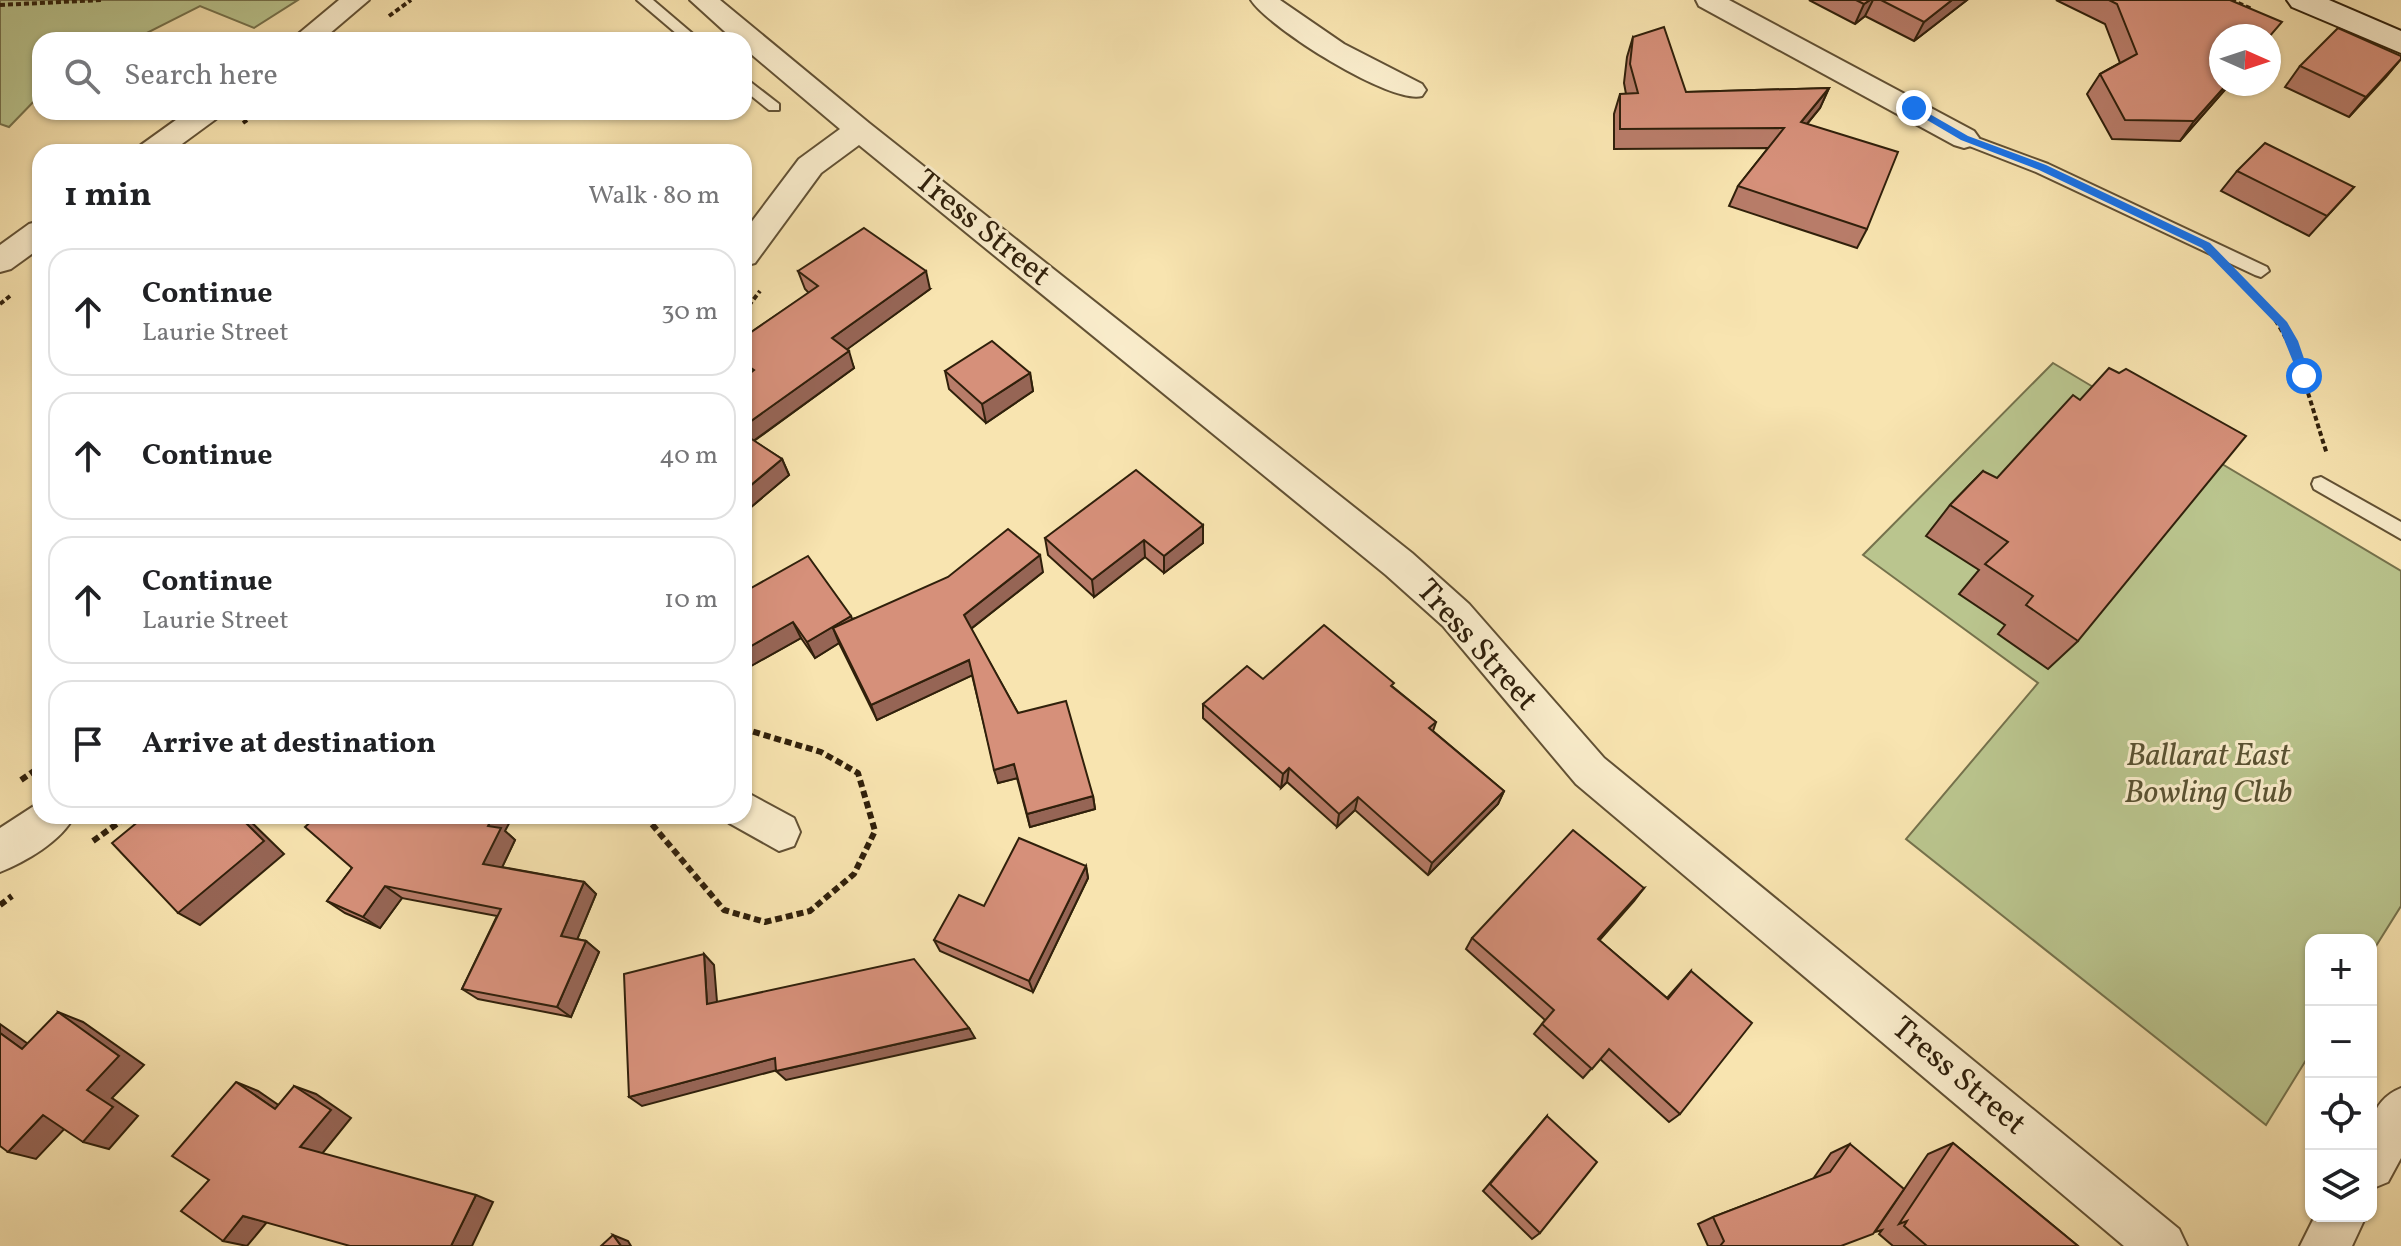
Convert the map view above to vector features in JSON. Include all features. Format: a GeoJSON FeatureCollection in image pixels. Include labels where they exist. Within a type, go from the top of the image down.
{"type":"FeatureCollection","features":[{"type":"Feature","properties":{"kind":"main road"},"geometry":{"type":"LineString","coordinates":[[2303,0],[2401,43]]}},
{"type":"Feature","properties":{"kind":"street"},"geometry":{"type":"LineString","coordinates":[[315,32],[356,0]]}},
{"type":"Feature","properties":{"kind":"street","name":"Tress Street"},"geometry":{"type":"LineString","coordinates":[[703,0],[741,32]]}},
{"type":"Feature","properties":{"kind":"street"},"geometry":{"type":"LineString","coordinates":[[1264,0],[1296,25],[1354,61],[1412,90]]}},
{"type":"Feature","properties":{"kind":"street"},"geometry":{"type":"LineString","coordinates":[[1709,0],[1964,138]]}},
{"type":"Feature","properties":{"kind":"street","name":"Tress Street"},"geometry":{"type":"LineString","coordinates":[[752,41],[1399,564],[1456,615],[1553,732],[1590,771],[2162,1246]]}},
{"type":"Feature","properties":{"kind":"street"},"geometry":{"type":"LineString","coordinates":[[162,144],[195,120]]}},
{"type":"Feature","properties":{"kind":"street"},"geometry":{"type":"LineString","coordinates":[[752,244],[810,166],[859,130]]}},
{"type":"Feature","properties":{"kind":"street"},"geometry":{"type":"LineString","coordinates":[[0,261],[32,238]]}},
{"type":"Feature","properties":{"kind":"street"},"geometry":{"type":"LineString","coordinates":[[752,815],[779,832]]}},
{"type":"Feature","properties":{"kind":"street"},"geometry":{"type":"LineString","coordinates":[[0,852],[41,824]]}},
{"type":"Feature","properties":{"kind":"street"},"geometry":{"type":"LineString","coordinates":[[2377,1154],[2401,1111]]}},
{"type":"Feature","properties":{"kind":"street"},"geometry":{"type":"LineString","coordinates":[[2325,1246],[2339,1222]]}},
{"type":"Feature","properties":{"kind":"lane"},"geometry":{"type":"LineString","coordinates":[[644,0],[683,32]]}},
{"type":"Feature","properties":{"kind":"lane"},"geometry":{"type":"LineString","coordinates":[[752,89],[774,107]]}},
{"type":"Feature","properties":{"kind":"lane"},"geometry":{"type":"LineString","coordinates":[[1964,138],[2042,168],[2261,271]]}},
{"type":"Feature","properties":{"kind":"lane"},"geometry":{"type":"LineString","coordinates":[[2321,484],[2401,531]]}},
{"type":"Feature","properties":{"kind":"path"},"geometry":{"type":"LineString","coordinates":[[0,5],[102,0]]}},
{"type":"Feature","properties":{"kind":"path"},"geometry":{"type":"LineString","coordinates":[[2206,245],[2270,309],[2293,341],[2314,419],[2342,497]]}},
{"type":"Feature","properties":{"kind":"path"},"geometry":{"type":"LineString","coordinates":[[652,824],[724,910],[765,922],[810,911],[854,874],[875,831],[858,773],[821,752],[752,731]]}},
{"type":"Feature","properties":{"kind":"green space"},"geometry":{"type":"Polygon","coordinates":[[[0,0],[298,0],[254,28],[200,6],[149,32],[32,32],[32,103],[9,127],[0,124],[0,0]]]}},
{"type":"Feature","properties":{"kind":"green space","name":"Ballarat East Bowling Club"},"geometry":{"type":"Polygon","coordinates":[[[2053,363],[2401,571],[2401,906],[2377,944],[2377,934],[2305,934],[2305,1062],[2266,1125],[1906,839],[2038,683],[1863,555],[2053,363]]]}},
{"type":"Feature","properties":{"kind":"building"},"geometry":{"type":"Polygon","coordinates":[[[1881,0],[1952,0],[1924,22],[1881,0]]]}},
{"type":"Feature","properties":{"kind":"building"},"geometry":{"type":"Polygon","coordinates":[[[2109,0],[2230,0],[2282,22],[2209,24],[2209,96],[2216,96],[2194,121],[2125,120],[2100,74],[2137,54],[2117,4],[2109,0]]]}},
{"type":"Feature","properties":{"kind":"building"},"geometry":{"type":"Polygon","coordinates":[[[1664,27],[1686,92],[1829,88],[1801,122],[1898,152],[1867,229],[1738,186],[1784,128],[1620,129],[1620,94],[1638,93],[1630,64],[1633,37],[1664,27]]]}},
{"type":"Feature","properties":{"kind":"building"},"geometry":{"type":"Polygon","coordinates":[[[2338,28],[2401,56],[2366,97],[2300,66],[2338,28]]]}},
{"type":"Feature","properties":{"kind":"building"},"geometry":{"type":"Polygon","coordinates":[[[2265,143],[2354,187],[2327,216],[2237,171],[2265,143]]]}},
{"type":"Feature","properties":{"kind":"building"},"geometry":{"type":"Polygon","coordinates":[[[864,228],[926,271],[832,338],[849,351],[752,420],[752,331],[818,286],[798,271],[864,228]]]}},
{"type":"Feature","properties":{"kind":"building"},"geometry":{"type":"Polygon","coordinates":[[[992,341],[1030,373],[982,404],[945,371],[992,341]]]}},
{"type":"Feature","properties":{"kind":"building"},"geometry":{"type":"Polygon","coordinates":[[[2109,368],[2119,373],[2126,369],[2246,436],[2078,641],[2026,605],[2033,596],[1985,564],[2008,542],[1950,505],[1983,471],[1997,478],[2073,395],[2080,400],[2109,368]]]}},
{"type":"Feature","properties":{"kind":"building"},"geometry":{"type":"Polygon","coordinates":[[[752,439],[782,459],[752,484],[752,439]]]}},
{"type":"Feature","properties":{"kind":"building"},"geometry":{"type":"Polygon","coordinates":[[[1136,470],[1203,525],[1164,556],[1144,540],[1092,580],[1045,538],[1136,470]]]}},
{"type":"Feature","properties":{"kind":"building"},"geometry":{"type":"Polygon","coordinates":[[[1008,529],[1040,555],[964,615],[1018,713],[1066,701],[1093,796],[1027,814],[1014,764],[994,770],[969,660],[871,705],[833,628],[948,577],[1008,529]]]}},
{"type":"Feature","properties":{"kind":"building"},"geometry":{"type":"Polygon","coordinates":[[[808,556],[851,616],[807,642],[793,622],[752,645],[752,588],[808,556]]]}},
{"type":"Feature","properties":{"kind":"building"},"geometry":{"type":"Polygon","coordinates":[[[1324,625],[1394,683],[1391,686],[1436,722],[1429,728],[1504,791],[1432,863],[1358,797],[1339,814],[1289,768],[1283,774],[1203,704],[1247,666],[1263,679],[1324,625]]]}},
{"type":"Feature","properties":{"kind":"building"},"geometry":{"type":"Polygon","coordinates":[[[135,824],[247,824],[264,841],[178,913],[112,843],[135,824]]]}},
{"type":"Feature","properties":{"kind":"building"},"geometry":{"type":"Polygon","coordinates":[[[308,824],[489,824],[501,828],[483,864],[584,882],[561,936],[586,941],[557,1007],[462,989],[501,909],[385,886],[363,917],[327,901],[352,868],[305,827],[308,824]]]}},
{"type":"Feature","properties":{"kind":"building"},"geometry":{"type":"Polygon","coordinates":[[[1573,830],[1644,888],[1598,939],[1668,999],[1691,971],[1752,1023],[1680,1114],[1609,1049],[1592,1069],[1542,1024],[1554,1010],[1472,938],[1573,830]]]}},
{"type":"Feature","properties":{"kind":"building"},"geometry":{"type":"Polygon","coordinates":[[[1019,838],[1086,866],[1029,981],[934,940],[959,895],[984,906],[1019,838]]]}},
{"type":"Feature","properties":{"kind":"building"},"geometry":{"type":"Polygon","coordinates":[[[704,954],[707,1004],[914,959],[969,1028],[776,1071],[775,1058],[629,1097],[624,974],[704,954]]]}},
{"type":"Feature","properties":{"kind":"building"},"geometry":{"type":"Polygon","coordinates":[[[58,1012],[119,1056],[87,1090],[113,1107],[83,1142],[43,1115],[8,1152],[0,1146],[0,1033],[22,1049],[58,1012]]]}},
{"type":"Feature","properties":{"kind":"building"},"geometry":{"type":"Polygon","coordinates":[[[236,1082],[275,1109],[294,1086],[331,1110],[300,1147],[476,1195],[451,1246],[350,1246],[243,1216],[223,1241],[181,1211],[209,1180],[172,1156],[236,1082]]]}},
{"type":"Feature","properties":{"kind":"building"},"geometry":{"type":"Polygon","coordinates":[[[1547,1116],[1597,1162],[1540,1233],[1490,1184],[1547,1116]]]}},
{"type":"Feature","properties":{"kind":"building"},"geometry":{"type":"Polygon","coordinates":[[[1953,1143],[2078,1246],[1927,1246],[1904,1226],[1907,1221],[1899,1224],[1953,1143]]]}},
{"type":"Feature","properties":{"kind":"building"},"geometry":{"type":"Polygon","coordinates":[[[1850,1144],[1904,1189],[1873,1234],[1841,1246],[1720,1246],[1724,1241],[1713,1217],[1830,1172],[1850,1144]]]}},
{"type":"Feature","properties":{"kind":"building"},"geometry":{"type":"Polygon","coordinates":[[[613,1235],[621,1246],[601,1246],[613,1235]]]}},
{"type":"Feature","properties":{"kind":"route"},"geometry":{"type":"LineString","coordinates":[[1914,108],[1964,138],[2042,168],[2206,245],[2283,325],[2293,341],[2304,376]]}}]}
